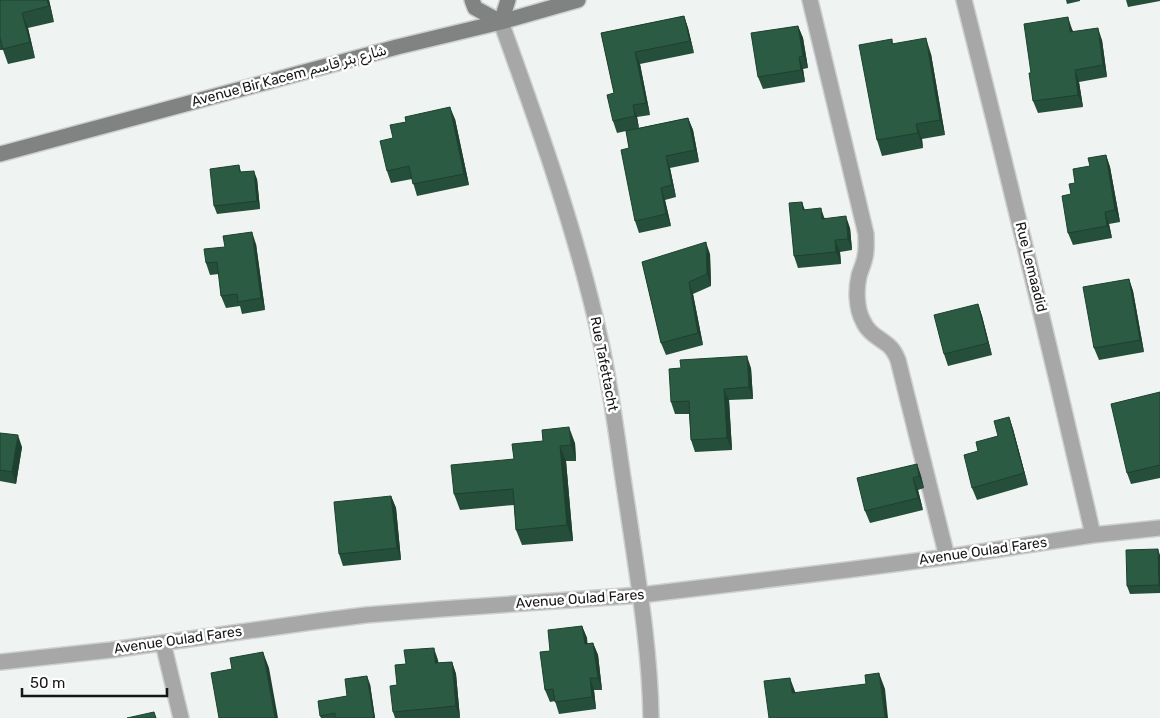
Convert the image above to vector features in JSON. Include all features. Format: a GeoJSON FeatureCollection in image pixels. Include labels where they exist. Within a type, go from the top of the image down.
{"type":"FeatureCollection","features":[{"type":"Feature","properties":{"kind":"street"},"geometry":{"type":"LineString","coordinates":[[472,0],[475,8],[501,22],[508,0]]}},
{"type":"Feature","properties":{"kind":"street","name":"Avenue Bir Kacem شارع بئر قاسم"},"geometry":{"type":"LineString","coordinates":[[0,154],[578,0]]}},
{"type":"Feature","properties":{"kind":"street"},"geometry":{"type":"LineString","coordinates":[[810,0],[866,234],[866,255],[857,295],[860,313],[862,321],[867,328],[872,334],[888,344],[898,360],[947,557]]}},
{"type":"Feature","properties":{"kind":"street","name":"Rue Lemaadid"},"geometry":{"type":"LineString","coordinates":[[964,0],[1045,326],[1093,535]]}},
{"type":"Feature","properties":{"kind":"street","name":"Rue Tafettacht"},"geometry":{"type":"LineString","coordinates":[[501,22],[550,158],[590,296],[605,363],[641,595],[651,718]]}},
{"type":"Feature","properties":{"kind":"street","name":"Avenue Oulad Fares"},"geometry":{"type":"LineString","coordinates":[[0,662],[366,616],[641,595],[947,557],[1093,535],[1160,528]]}},
{"type":"Feature","properties":{"kind":"street"},"geometry":{"type":"LineString","coordinates":[[163,643],[180,718]]}},
{"type":"Feature","properties":{"kind":"building"},"geometry":{"type":"Polygon","coordinates":[[[0,0],[47,0],[49,6],[22,13],[30,42],[3,49],[0,38],[0,0]]]}},
{"type":"Feature","properties":{"kind":"building"},"geometry":{"type":"Polygon","coordinates":[[[684,16],[690,41],[635,52],[646,103],[633,105],[635,116],[613,121],[607,95],[614,93],[601,33],[684,16]]]}},
{"type":"Feature","properties":{"kind":"building"},"geometry":{"type":"Polygon","coordinates":[[[1068,17],[1070,32],[1098,28],[1103,65],[1075,70],[1078,95],[1033,101],[1024,24],[1068,17]]]}},
{"type":"Feature","properties":{"kind":"building"},"geometry":{"type":"Polygon","coordinates":[[[798,26],[803,56],[799,57],[801,70],[758,77],[751,33],[798,26]]]}},
{"type":"Feature","properties":{"kind":"building"},"geometry":{"type":"Polygon","coordinates":[[[926,38],[940,120],[916,124],[918,133],[877,140],[859,45],[892,39],[892,44],[926,38]]]}},
{"type":"Feature","properties":{"kind":"building"},"geometry":{"type":"Polygon","coordinates":[[[450,107],[464,174],[413,184],[409,166],[387,171],[380,141],[393,138],[390,125],[406,122],[405,117],[450,107]]]}},
{"type":"Feature","properties":{"kind":"building"},"geometry":{"type":"Polygon","coordinates":[[[688,118],[695,150],[666,156],[672,185],[661,188],[666,214],[635,221],[621,150],[629,148],[626,131],[688,118]]]}},
{"type":"Feature","properties":{"kind":"building"},"geometry":{"type":"Polygon","coordinates":[[[1106,155],[1115,210],[1105,212],[1107,226],[1068,233],[1062,196],[1071,194],[1069,184],[1075,183],[1073,169],[1090,166],[1088,158],[1106,155]]]}},
{"type":"Feature","properties":{"kind":"building"},"geometry":{"type":"Polygon","coordinates":[[[239,165],[240,172],[254,171],[257,201],[214,206],[210,169],[239,165]]]}},
{"type":"Feature","properties":{"kind":"building"},"geometry":{"type":"Polygon","coordinates":[[[802,202],[803,210],[821,208],[822,219],[846,216],[848,239],[835,240],[836,252],[794,256],[789,203],[802,202]]]}},
{"type":"Feature","properties":{"kind":"building"},"geometry":{"type":"Polygon","coordinates":[[[252,232],[261,298],[238,302],[237,294],[221,296],[217,262],[206,263],[204,249],[225,247],[223,236],[252,232]]]}},
{"type":"Feature","properties":{"kind":"building"},"geometry":{"type":"Polygon","coordinates":[[[706,242],[707,274],[689,282],[698,333],[661,343],[642,262],[706,242]]]}},
{"type":"Feature","properties":{"kind":"building"},"geometry":{"type":"Polygon","coordinates":[[[1129,279],[1140,340],[1094,348],[1083,287],[1129,279]]]}},
{"type":"Feature","properties":{"kind":"building"},"geometry":{"type":"Polygon","coordinates":[[[978,304],[988,343],[944,354],[934,315],[978,304]]]}},
{"type":"Feature","properties":{"kind":"building"},"geometry":{"type":"Polygon","coordinates":[[[747,356],[749,387],[724,389],[727,438],[691,440],[689,401],[671,402],[669,369],[681,368],[680,360],[747,356]]]}},
{"type":"Feature","properties":{"kind":"building"},"geometry":{"type":"Polygon","coordinates":[[[1160,392],[1160,465],[1127,473],[1111,404],[1160,392]]]}},
{"type":"Feature","properties":{"kind":"building"},"geometry":{"type":"Polygon","coordinates":[[[1009,417],[1024,473],[972,488],[964,455],[978,451],[976,442],[998,436],[994,421],[1009,417]]]}},
{"type":"Feature","properties":{"kind":"building"},"geometry":{"type":"Polygon","coordinates":[[[569,427],[571,445],[560,446],[567,525],[516,530],[513,489],[454,494],[451,465],[514,459],[512,444],[543,441],[542,430],[569,427]]]}},
{"type":"Feature","properties":{"kind":"building"},"geometry":{"type":"Polygon","coordinates":[[[0,433],[18,435],[12,472],[0,470],[0,433]]]}},
{"type":"Feature","properties":{"kind":"building"},"geometry":{"type":"Polygon","coordinates":[[[917,464],[919,476],[913,478],[918,498],[865,511],[857,478],[917,464]]]}},
{"type":"Feature","properties":{"kind":"building"},"geometry":{"type":"Polygon","coordinates":[[[391,496],[397,548],[339,554],[334,502],[391,496]]]}},
{"type":"Feature","properties":{"kind":"building"},"geometry":{"type":"Polygon","coordinates":[[[1158,549],[1159,585],[1127,586],[1126,550],[1158,549]]]}},
{"type":"Feature","properties":{"kind":"building"},"geometry":{"type":"Polygon","coordinates":[[[582,626],[585,644],[593,643],[598,678],[590,678],[592,697],[555,702],[553,689],[545,690],[540,652],[550,651],[548,630],[582,626]]]}},
{"type":"Feature","properties":{"kind":"building"},"geometry":{"type":"Polygon","coordinates":[[[434,648],[435,663],[452,662],[456,706],[393,712],[390,686],[397,685],[395,665],[406,664],[404,650],[434,648]]]}},
{"type":"Feature","properties":{"kind":"building"},"geometry":{"type":"Polygon","coordinates":[[[263,652],[275,718],[219,718],[211,673],[232,669],[230,658],[263,652]]]}},
{"type":"Feature","properties":{"kind":"building"},"geometry":{"type":"Polygon","coordinates":[[[879,673],[885,718],[769,718],[764,681],[790,678],[792,693],[866,684],[865,675],[879,673]]]}},
{"type":"Feature","properties":{"kind":"building"},"geometry":{"type":"Polygon","coordinates":[[[367,676],[374,718],[335,718],[335,713],[320,716],[318,701],[347,696],[345,679],[367,676]]]}},
{"type":"Feature","properties":{"kind":"building"},"geometry":{"type":"Polygon","coordinates":[[[154,712],[156,718],[127,718],[154,712]]]}}]}
